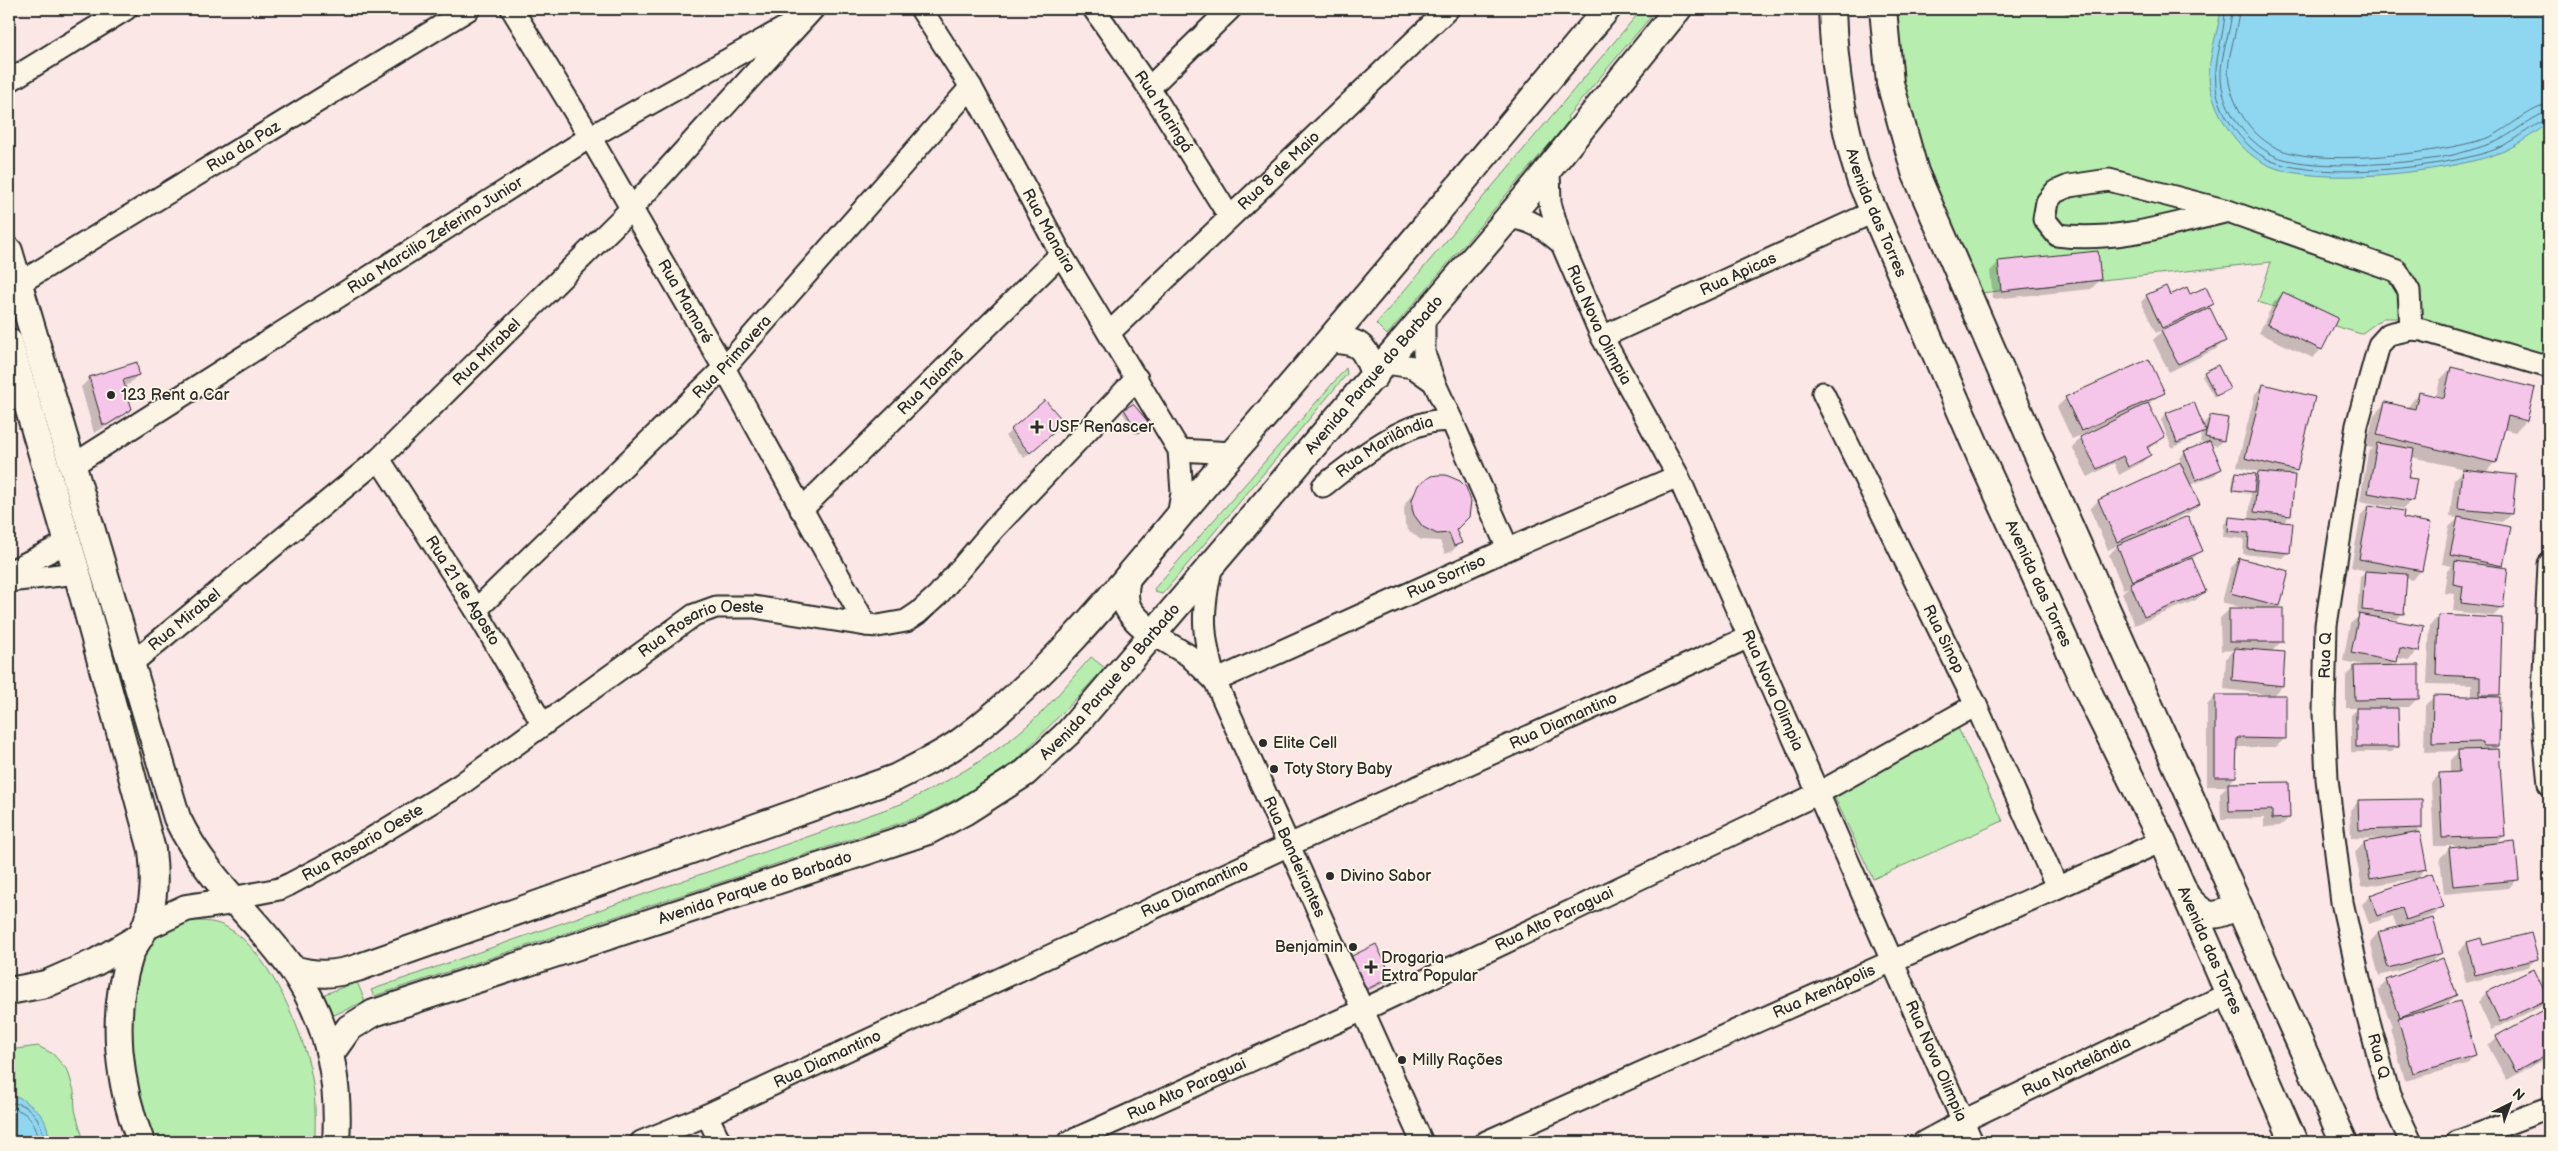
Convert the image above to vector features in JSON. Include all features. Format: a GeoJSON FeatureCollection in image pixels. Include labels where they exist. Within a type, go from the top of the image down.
{"type":"FeatureCollection","features":[{"type":"Feature","properties":{"kind":"main road"},"geometry":{"type":"LineString","coordinates":[[292,970],[320,975],[337,974],[357,968],[895,778],[962,741],[998,712],[1047,665],[1127,578],[1332,340],[1607,9]]}},
{"type":"Feature","properties":{"kind":"main road","name":"Avenida Parque do Barbado"},"geometry":{"type":"LineString","coordinates":[[331,1053],[349,1028],[382,1010],[928,832],[964,812],[1025,773],[1069,732],[1212,563],[1380,370],[1509,218],[1678,9]]}},
{"type":"Feature","properties":{"kind":"main road","name":"Avenida das Torres"},"geometry":{"type":"LineString","coordinates":[[1832,9],[1834,60],[1848,144],[1873,212],[1981,458],[2093,702],[2162,841],[2294,1142]]}},
{"type":"Feature","properties":{"kind":"main road"},"geometry":{"type":"LineString","coordinates":[[1883,9],[1890,83],[1915,172],[2033,444],[2344,1142]]}},
{"type":"Feature","properties":{"kind":"main road"},"geometry":{"type":"LineString","coordinates":[[9,251],[177,818],[190,847],[292,970],[319,1019],[331,1053],[338,1109],[336,1142]]}},
{"type":"Feature","properties":{"kind":"main road"},"geometry":{"type":"LineString","coordinates":[[1332,340],[1350,340],[1358,344],[1380,370]]}},
{"type":"Feature","properties":{"kind":"main road"},"geometry":{"type":"LineString","coordinates":[[9,342],[77,573],[152,850],[155,877],[153,901],[121,987],[118,1038],[124,1088],[133,1123],[141,1142]]}},
{"type":"Feature","properties":{"kind":"main road"},"geometry":{"type":"LineString","coordinates":[[1127,578],[1123,596],[1125,604],[1140,623],[1153,634]]}},
{"type":"Feature","properties":{"kind":"main road"},"geometry":{"type":"LineString","coordinates":[[2186,896],[2198,909],[2211,916],[2224,913],[2237,904]]}},
{"type":"Feature","properties":{"kind":"main road"},"geometry":{"type":"LineString","coordinates":[[9,991],[46,984],[96,962],[141,933],[186,908],[233,901]]}},
{"type":"Feature","properties":{"kind":"street"},"geometry":{"type":"LineString","coordinates":[[9,81],[126,9]]}},
{"type":"Feature","properties":{"kind":"street","name":"Rua da Paz"},"geometry":{"type":"LineString","coordinates":[[18,284],[469,9]]}},
{"type":"Feature","properties":{"kind":"street","name":"Rua Mamoré"},"geometry":{"type":"LineString","coordinates":[[512,9],[632,208],[724,368],[866,625]]}},
{"type":"Feature","properties":{"kind":"street","name":"Rua Manaira"},"geometry":{"type":"LineString","coordinates":[[922,9],[972,87],[1061,254],[1179,450],[1182,493],[1178,517]]}},
{"type":"Feature","properties":{"kind":"street","name":"Rua Maringá"},"geometry":{"type":"LineString","coordinates":[[1094,9],[1149,88],[1229,216]]}},
{"type":"Feature","properties":{"kind":"street"},"geometry":{"type":"LineString","coordinates":[[1149,88],[1230,9]]}},
{"type":"Feature","properties":{"kind":"street","name":"Rua 8 de Maio"},"geometry":{"type":"LineString","coordinates":[[1109,333],[1229,216],[1448,9]]}},
{"type":"Feature","properties":{"kind":"street","name":"Rua Marcilio Zeferino Junior"},"geometry":{"type":"LineString","coordinates":[[73,465],[590,137],[809,13]]}},
{"type":"Feature","properties":{"kind":"street","name":"Rua Mirabel"},"geometry":{"type":"LineString","coordinates":[[132,663],[379,459],[632,208],[809,13]]}},
{"type":"Feature","properties":{"kind":"street","name":"Rua Primavera"},"geometry":{"type":"LineString","coordinates":[[476,610],[724,368],[972,87]]}},
{"type":"Feature","properties":{"kind":"street","name":"Rua Nova Olimpia"},"geometry":{"type":"LineString","coordinates":[[1549,169],[1550,204],[1562,244],[1602,337],[1678,476],[1972,1142]]}},
{"type":"Feature","properties":{"kind":"street"},"geometry":{"type":"LineString","coordinates":[[2228,211],[2144,231],[2080,238],[2057,235],[2044,219],[2047,202],[2055,192],[2069,186],[2109,180],[2228,211],[2397,271],[2408,291],[2411,329],[2549,367]]}},
{"type":"Feature","properties":{"kind":"street","name":"Rua Apicas"},"geometry":{"type":"LineString","coordinates":[[1602,337],[1873,212]]}},
{"type":"Feature","properties":{"kind":"street","name":"Rua Nova Olimpia"},"geometry":{"type":"LineString","coordinates":[[1509,218],[1523,219],[1535,223],[1548,231],[1562,244]]}},
{"type":"Feature","properties":{"kind":"street","name":"Rua Taiamã"},"geometry":{"type":"LineString","coordinates":[[801,510],[1061,254]]}},
{"type":"Feature","properties":{"kind":"street","name":"Rua Marilândia"},"geometry":{"type":"LineString","coordinates":[[1424,317],[1423,347],[1434,382],[1508,549]]}},
{"type":"Feature","properties":{"kind":"street","name":"Rua Q"},"geometry":{"type":"LineString","coordinates":[[2411,329],[2389,334],[2379,345],[2357,425],[2326,625],[2324,713],[2327,779],[2342,902],[2367,1014],[2389,1095],[2411,1142]]}},
{"type":"Feature","properties":{"kind":"street"},"geometry":{"type":"LineString","coordinates":[[1380,370],[1413,367],[1434,382]]}},
{"type":"Feature","properties":{"kind":"street","name":"Rua Rosario Oeste"},"geometry":{"type":"LineString","coordinates":[[233,901],[244,895],[279,889],[341,857],[460,785],[694,615],[716,607],[754,608],[866,625],[878,626],[906,621],[927,606],[994,529],[1137,378]]}},
{"type":"Feature","properties":{"kind":"street","name":"Rua Sinop"},"geometry":{"type":"LineString","coordinates":[[1823,393],[1976,705],[2057,887]]}},
{"type":"Feature","properties":{"kind":"street","name":"Rua Marilândia"},"geometry":{"type":"LineString","coordinates":[[1323,486],[1364,454],[1398,434],[1440,420],[1452,422]]}},
{"type":"Feature","properties":{"kind":"street"},"geometry":{"type":"LineString","coordinates":[[1179,450],[1233,453]]}},
{"type":"Feature","properties":{"kind":"street","name":"Rua 21 de Agosto"},"geometry":{"type":"LineString","coordinates":[[379,459],[476,610],[542,725]]}},
{"type":"Feature","properties":{"kind":"street","name":"Rua Sorriso"},"geometry":{"type":"LineString","coordinates":[[1215,681],[1508,549],[1678,476]]}},
{"type":"Feature","properties":{"kind":"street"},"geometry":{"type":"LineString","coordinates":[[9,572],[68,542]]}},
{"type":"Feature","properties":{"kind":"street","name":"Rua Bandeirantes"},"geometry":{"type":"LineString","coordinates":[[1212,563],[1204,597],[1203,619],[1204,642],[1215,681],[1422,1142]]}},
{"type":"Feature","properties":{"kind":"street"},"geometry":{"type":"LineString","coordinates":[[2549,564],[2542,715],[2549,784]]}},
{"type":"Feature","properties":{"kind":"street"},"geometry":{"type":"LineString","coordinates":[[9,581],[77,573]]}},
{"type":"Feature","properties":{"kind":"street","name":"Rua Bandeirantes"},"geometry":{"type":"LineString","coordinates":[[1153,634],[1188,655],[1215,681]]}},
{"type":"Feature","properties":{"kind":"street","name":"Rua Diamantino"},"geometry":{"type":"LineString","coordinates":[[640,1142],[708,1115],[1289,845],[1749,637]]}},
{"type":"Feature","properties":{"kind":"street","name":"Rua Alto Paraguai"},"geometry":{"type":"LineString","coordinates":[[1069,1142],[1362,1010],[1817,794],[1976,705]]}},
{"type":"Feature","properties":{"kind":"street","name":"Rua Arenápolis"},"geometry":{"type":"LineString","coordinates":[[1486,1142],[2162,841]]}},
{"type":"Feature","properties":{"kind":"street","name":"Rua Nortelândia"},"geometry":{"type":"LineString","coordinates":[[1924,1142],[1963,1121],[2230,993]]}},
{"type":"Feature","properties":{"kind":"street"},"geometry":{"type":"LineString","coordinates":[[2457,1142],[2549,1108]]}},
{"type":"Feature","properties":{"kind":"street"},"geometry":{"type":"LineString","coordinates":[[708,1115],[720,1142]]}},
{"type":"Feature","properties":{"kind":"green space"},"geometry":{"type":"Polygon","coordinates":[[[1642,9],[1657,9],[1567,117],[1569,121],[1387,335],[1376,324],[1642,9]]]}},
{"type":"Feature","properties":{"kind":"green space"},"geometry":{"type":"Polygon","coordinates":[[[1889,9],[2549,9],[2549,355],[2406,318],[2383,318],[2361,334],[2258,302],[2271,262],[1980,293],[1919,153],[1898,87],[1889,9]]]}},
{"type":"Feature","properties":{"kind":"green space"},"geometry":{"type":"Polygon","coordinates":[[[1346,368],[1347,374],[1165,591],[1162,594],[1155,592],[1154,589],[1346,368]]]}},
{"type":"Feature","properties":{"kind":"green space"},"geometry":{"type":"Polygon","coordinates":[[[1091,657],[1105,668],[1017,760],[971,791],[925,815],[374,996],[371,990],[901,804],[957,775],[1010,740],[1042,712],[1091,657]]]}},
{"type":"Feature","properties":{"kind":"green space"},"geometry":{"type":"Polygon","coordinates":[[[1956,724],[2003,821],[1873,879],[1833,794],[1956,724]]]}},
{"type":"Feature","properties":{"kind":"green space"},"geometry":{"type":"Polygon","coordinates":[[[191,921],[206,921],[228,928],[243,939],[258,955],[272,975],[295,1021],[310,1066],[315,1099],[315,1142],[155,1142],[142,1107],[135,1073],[132,1038],[133,978],[144,953],[156,938],[172,927],[191,921]]]}},
{"type":"Feature","properties":{"kind":"green space"},"geometry":{"type":"Polygon","coordinates":[[[357,982],[365,1001],[332,1016],[322,995],[357,982]]]}},
{"type":"Feature","properties":{"kind":"green space"},"geometry":{"type":"Polygon","coordinates":[[[38,1046],[53,1054],[68,1071],[74,1091],[75,1110],[84,1142],[9,1142],[9,1050],[38,1046]]]}},
{"type":"Feature","properties":{"kind":"water"},"geometry":{"type":"Polygon","coordinates":[[[2221,9],[2549,9],[2549,123],[2509,149],[2494,155],[2444,167],[2381,175],[2318,176],[2270,166],[2249,153],[2233,135],[2220,114],[2211,91],[2209,81],[2210,60],[2221,9]]]}},
{"type":"Feature","properties":{"kind":"water"},"geometry":{"type":"Polygon","coordinates":[[[19,1097],[41,1115],[50,1142],[9,1142],[9,1098],[19,1097]]]}},
{"type":"Feature","properties":{"kind":"building"},"geometry":{"type":"Polygon","coordinates":[[[2098,251],[2101,280],[2001,291],[1998,261],[2098,251]]]}},
{"type":"Feature","properties":{"kind":"building"},"geometry":{"type":"Polygon","coordinates":[[[2166,286],[2170,295],[2187,287],[2190,294],[2206,287],[2214,304],[2162,328],[2146,295],[2166,286]]]}},
{"type":"Feature","properties":{"kind":"building"},"geometry":{"type":"Polygon","coordinates":[[[2283,292],[2338,318],[2322,350],[2267,324],[2283,292]]]}},
{"type":"Feature","properties":{"kind":"building"},"geometry":{"type":"Polygon","coordinates":[[[2210,308],[2226,341],[2178,364],[2161,331],[2210,308]]]}},
{"type":"Feature","properties":{"kind":"building"},"geometry":{"type":"Polygon","coordinates":[[[2149,359],[2165,393],[2081,431],[2065,397],[2149,359]]]}},
{"type":"Feature","properties":{"kind":"building","name":"123 Rent a Car"},"geometry":{"type":"Polygon","coordinates":[[[137,362],[139,375],[123,380],[132,409],[107,425],[103,425],[89,377],[137,362]]]}},
{"type":"Feature","properties":{"kind":"building"},"geometry":{"type":"Polygon","coordinates":[[[2218,365],[2230,389],[2216,396],[2204,372],[2218,365]]]}},
{"type":"Feature","properties":{"kind":"building"},"geometry":{"type":"Polygon","coordinates":[[[2451,367],[2535,388],[2527,421],[2508,416],[2496,463],[2377,435],[2385,402],[2415,409],[2419,392],[2444,398],[2451,367]]]}},
{"type":"Feature","properties":{"kind":"building"},"geometry":{"type":"Polygon","coordinates":[[[2263,384],[2315,397],[2297,471],[2245,458],[2263,384]]]}},
{"type":"Feature","properties":{"kind":"building","name":"USF Renascer"},"geometry":{"type":"Polygon","coordinates":[[[1045,400],[1065,423],[1030,453],[1010,430],[1045,400]]]}},
{"type":"Feature","properties":{"kind":"building"},"geometry":{"type":"Polygon","coordinates":[[[2194,402],[2206,432],[2177,443],[2166,413],[2194,402]]]}},
{"type":"Feature","properties":{"kind":"building"},"geometry":{"type":"Polygon","coordinates":[[[2148,403],[2165,437],[2147,447],[2151,455],[2128,467],[2123,456],[2097,469],[2080,437],[2148,403]]]}},
{"type":"Feature","properties":{"kind":"building"},"geometry":{"type":"Polygon","coordinates":[[[1133,404],[1151,425],[1138,433],[1124,409],[1133,404]]]}},
{"type":"Feature","properties":{"kind":"building"},"geometry":{"type":"Polygon","coordinates":[[[2210,415],[2228,418],[2224,441],[2205,437],[2210,415]]]}},
{"type":"Feature","properties":{"kind":"building"},"geometry":{"type":"Polygon","coordinates":[[[2210,441],[2222,469],[2196,480],[2184,451],[2210,441]]]}},
{"type":"Feature","properties":{"kind":"building"},"geometry":{"type":"Polygon","coordinates":[[[2377,443],[2414,449],[2409,478],[2417,479],[2413,501],[2368,493],[2377,443]]]}},
{"type":"Feature","properties":{"kind":"building"},"geometry":{"type":"Polygon","coordinates":[[[2180,462],[2200,504],[2117,542],[2098,500],[2180,462]]]}},
{"type":"Feature","properties":{"kind":"building"},"geometry":{"type":"Polygon","coordinates":[[[2462,469],[2516,475],[2512,514],[2458,509],[2462,469]]]}},
{"type":"Feature","properties":{"kind":"building"},"geometry":{"type":"Polygon","coordinates":[[[2236,472],[2256,474],[2254,492],[2233,490],[2236,472]]]}},
{"type":"Feature","properties":{"kind":"building"},"geometry":{"type":"Polygon","coordinates":[[[2258,472],[2295,475],[2291,516],[2254,512],[2258,472]]]}},
{"type":"Feature","properties":{"kind":"building"},"geometry":{"type":"Polygon","coordinates":[[[1446,475],[1460,481],[1466,487],[1471,501],[1469,517],[1456,530],[1462,543],[1454,546],[1449,533],[1437,534],[1423,527],[1414,515],[1412,508],[1412,500],[1418,485],[1431,476],[1446,475]]]}},
{"type":"Feature","properties":{"kind":"building"},"geometry":{"type":"Polygon","coordinates":[[[2369,505],[2404,511],[2403,518],[2431,523],[2422,571],[2359,559],[2369,505]]]}},
{"type":"Feature","properties":{"kind":"building"},"geometry":{"type":"Polygon","coordinates":[[[2188,516],[2203,551],[2132,581],[2117,545],[2188,516]]]}},
{"type":"Feature","properties":{"kind":"building"},"geometry":{"type":"Polygon","coordinates":[[[2229,517],[2293,523],[2290,553],[2248,549],[2249,533],[2228,531],[2229,517]]]}},
{"type":"Feature","properties":{"kind":"building"},"geometry":{"type":"Polygon","coordinates":[[[2458,517],[2511,527],[2503,566],[2450,555],[2458,517]]]}},
{"type":"Feature","properties":{"kind":"building"},"geometry":{"type":"Polygon","coordinates":[[[2192,558],[2206,592],[2144,617],[2130,583],[2192,558]]]}},
{"type":"Feature","properties":{"kind":"building"},"geometry":{"type":"Polygon","coordinates":[[[2239,558],[2289,571],[2280,606],[2230,593],[2239,558]]]}},
{"type":"Feature","properties":{"kind":"building"},"geometry":{"type":"Polygon","coordinates":[[[2455,561],[2508,568],[2503,608],[2461,603],[2463,586],[2453,584],[2455,561]]]}},
{"type":"Feature","properties":{"kind":"building"},"geometry":{"type":"Polygon","coordinates":[[[2365,571],[2407,574],[2404,614],[2362,610],[2365,571]]]}},
{"type":"Feature","properties":{"kind":"building"},"geometry":{"type":"Polygon","coordinates":[[[2229,608],[2283,608],[2283,642],[2229,642],[2229,608]]]}},
{"type":"Feature","properties":{"kind":"building"},"geometry":{"type":"Polygon","coordinates":[[[2359,614],[2424,626],[2419,652],[2400,648],[2397,662],[2351,653],[2359,614]]]}},
{"type":"Feature","properties":{"kind":"building"},"geometry":{"type":"Polygon","coordinates":[[[2438,615],[2502,618],[2500,695],[2480,695],[2480,677],[2436,675],[2438,615]]]}},
{"type":"Feature","properties":{"kind":"building"},"geometry":{"type":"Polygon","coordinates":[[[2234,648],[2285,652],[2283,686],[2232,680],[2234,648]]]}},
{"type":"Feature","properties":{"kind":"building"},"geometry":{"type":"Polygon","coordinates":[[[2419,665],[2419,699],[2355,700],[2354,666],[2419,665]]]}},
{"type":"Feature","properties":{"kind":"building"},"geometry":{"type":"Polygon","coordinates":[[[2215,695],[2286,695],[2286,739],[2237,738],[2236,777],[2215,777],[2215,695]]]}},
{"type":"Feature","properties":{"kind":"building"},"geometry":{"type":"Polygon","coordinates":[[[2433,695],[2500,697],[2499,746],[2483,746],[2483,742],[2432,743],[2433,695]]]}},
{"type":"Feature","properties":{"kind":"building"},"geometry":{"type":"Polygon","coordinates":[[[2356,708],[2398,708],[2399,747],[2356,747],[2356,708]]]}},
{"type":"Feature","properties":{"kind":"building"},"geometry":{"type":"Polygon","coordinates":[[[2499,749],[2505,836],[2442,838],[2439,773],[2459,772],[2458,750],[2499,749]]]}},
{"type":"Feature","properties":{"kind":"building"},"geometry":{"type":"Polygon","coordinates":[[[2289,782],[2290,818],[2272,819],[2272,810],[2229,811],[2228,783],[2289,782]]]}},
{"type":"Feature","properties":{"kind":"building"},"geometry":{"type":"Polygon","coordinates":[[[2422,799],[2422,828],[2359,830],[2358,800],[2422,799]]]}},
{"type":"Feature","properties":{"kind":"building"},"geometry":{"type":"Polygon","coordinates":[[[2420,832],[2427,869],[2370,879],[2364,842],[2420,832]]]}},
{"type":"Feature","properties":{"kind":"building"},"geometry":{"type":"Polygon","coordinates":[[[2515,841],[2519,880],[2453,886],[2449,848],[2515,841]]]}},
{"type":"Feature","properties":{"kind":"building"},"geometry":{"type":"Polygon","coordinates":[[[2432,873],[2444,907],[2406,920],[2402,908],[2378,916],[2370,895],[2432,873]]]}},
{"type":"Feature","properties":{"kind":"building"},"geometry":{"type":"Polygon","coordinates":[[[2433,918],[2443,953],[2388,968],[2378,932],[2433,918]]]}},
{"type":"Feature","properties":{"kind":"building"},"geometry":{"type":"Polygon","coordinates":[[[2531,933],[2538,959],[2475,975],[2467,942],[2481,938],[2483,945],[2531,933]]]}},
{"type":"Feature","properties":{"kind":"building","name":"Drogaria Extra Popular"},"geometry":{"type":"Polygon","coordinates":[[[1376,944],[1392,977],[1365,990],[1350,957],[1376,944]]]}},
{"type":"Feature","properties":{"kind":"building"},"geometry":{"type":"Polygon","coordinates":[[[2443,958],[2457,995],[2400,1017],[2386,980],[2443,958]]]}},
{"type":"Feature","properties":{"kind":"building"},"geometry":{"type":"Polygon","coordinates":[[[2534,969],[2548,999],[2500,1022],[2486,992],[2534,969]]]}},
{"type":"Feature","properties":{"kind":"building"},"geometry":{"type":"Polygon","coordinates":[[[2460,1001],[2476,1055],[2413,1073],[2398,1018],[2460,1001]]]}},
{"type":"Feature","properties":{"kind":"building"},"geometry":{"type":"Polygon","coordinates":[[[2543,1010],[2549,1021],[2549,1053],[2516,1072],[2496,1036],[2543,1010]]]}},
{"type":"Feature","properties":{"kind":"place","name":"123 Rent a Car"},"geometry":{"type":"Point","coordinates":[111,395]}},
{"type":"Feature","properties":{"kind":"place","name":"USF Renascer"},"geometry":{"type":"Point","coordinates":[1037,427]}},
{"type":"Feature","properties":{"kind":"place","name":"Elite Cell"},"geometry":{"type":"Point","coordinates":[1263,743]}},
{"type":"Feature","properties":{"kind":"place","name":"Toty Story Baby"},"geometry":{"type":"Point","coordinates":[1274,769]}},
{"type":"Feature","properties":{"kind":"place","name":"Divino Sabor"},"geometry":{"type":"Point","coordinates":[1330,876]}},
{"type":"Feature","properties":{"kind":"place","name":"Benjamin"},"geometry":{"type":"Point","coordinates":[1353,947]}},
{"type":"Feature","properties":{"kind":"place","name":"Drogaria Extra Popular"},"geometry":{"type":"Point","coordinates":[1371,967]}},
{"type":"Feature","properties":{"kind":"place","name":"Milly Rações"},"geometry":{"type":"Point","coordinates":[1402,1060]}}]}
